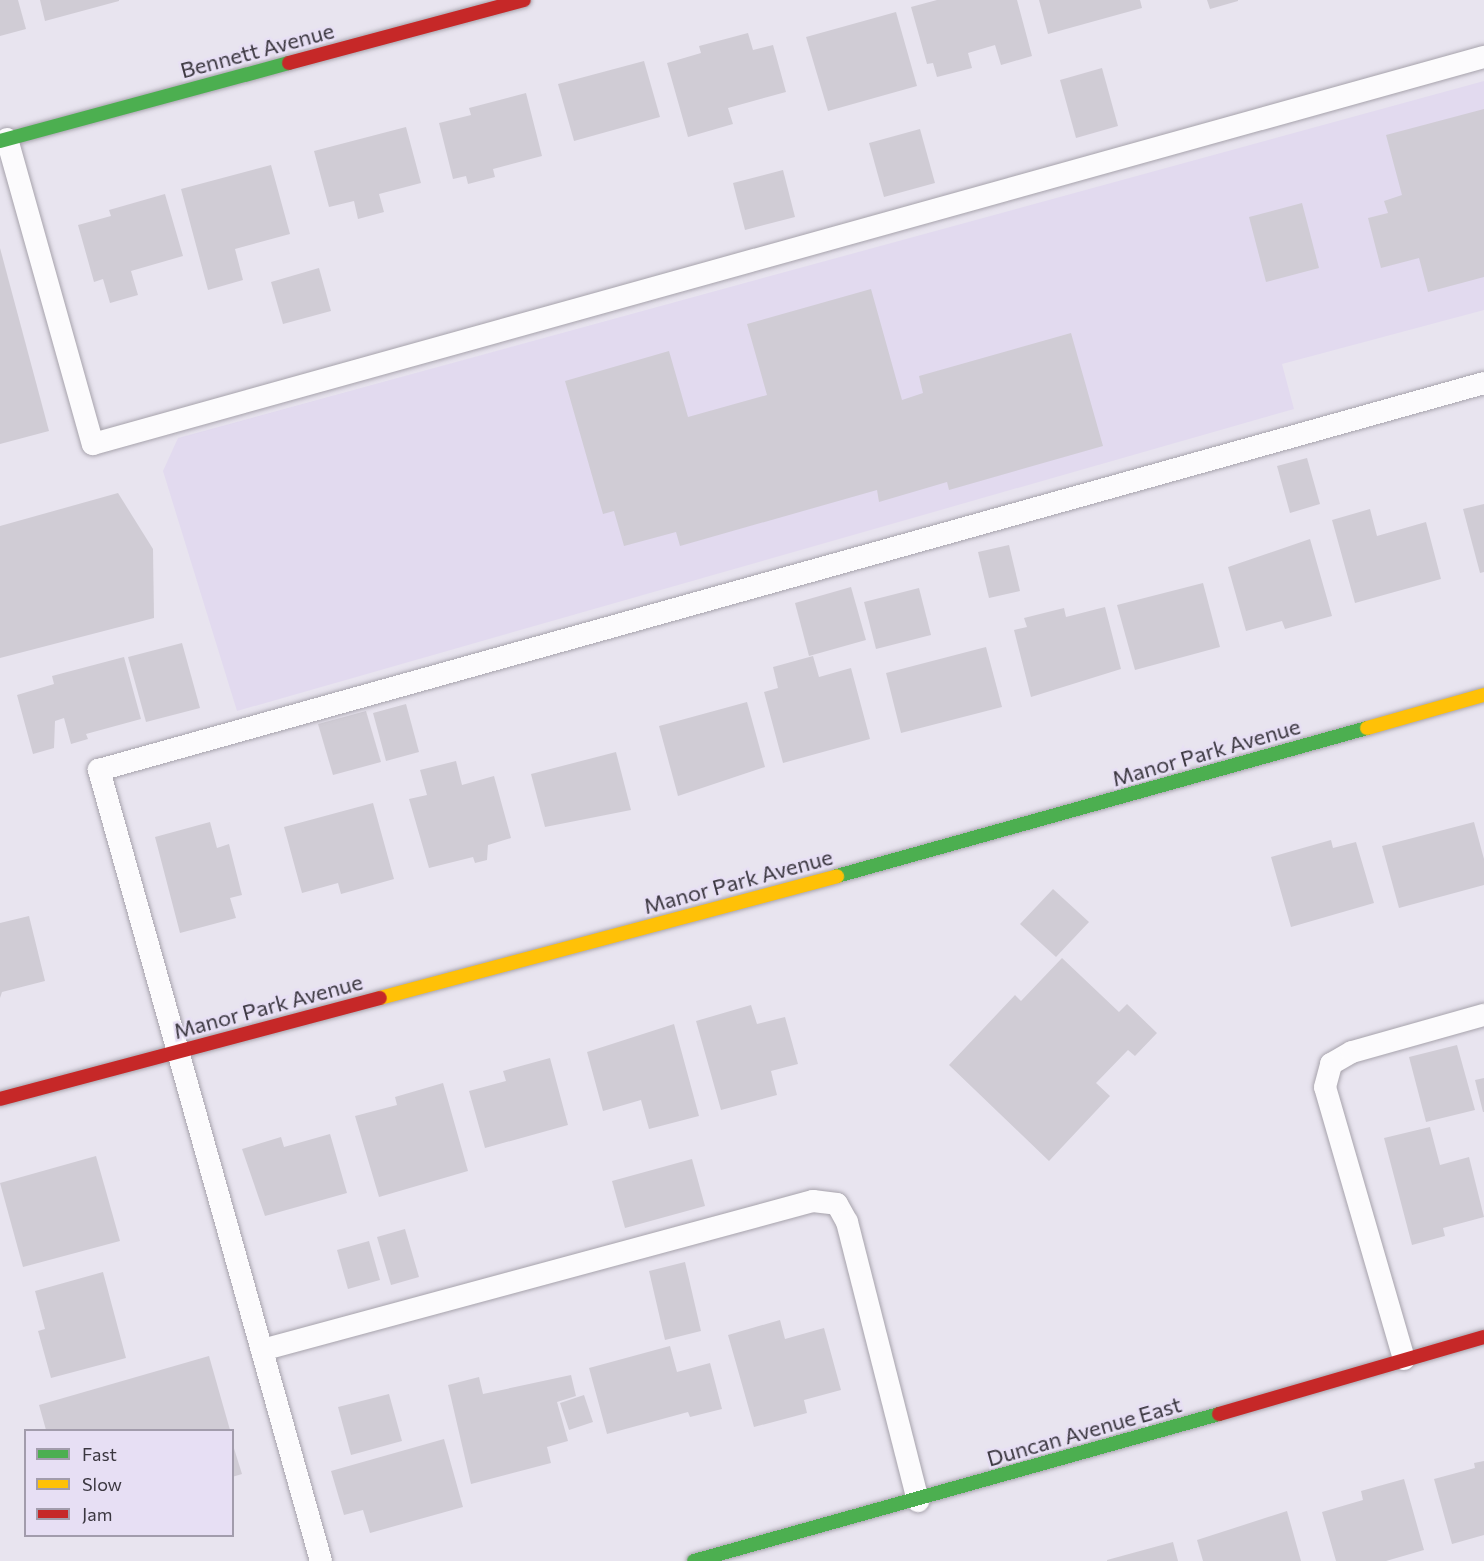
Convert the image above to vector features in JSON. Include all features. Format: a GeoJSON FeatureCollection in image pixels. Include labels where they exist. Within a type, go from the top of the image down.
{"type":"FeatureCollection","features":[{"type":"Feature","properties":{"kind":"street","name":"Bennett Avenue"},"geometry":{"type":"LineString","coordinates":[[4,140],[524,0]]}},
{"type":"Feature","properties":{"kind":"street","name":"Manor Park Avenue"},"geometry":{"type":"LineString","coordinates":[[0,1099],[957,844],[1484,695]]}},
{"type":"Feature","properties":{"kind":"street","name":"Duncan Avenue East"},"geometry":{"type":"LineString","coordinates":[[694,1561],[918,1501],[1484,1337]]}},
{"type":"Feature","properties":{"kind":"lane"},"geometry":{"type":"LineString","coordinates":[[4,140],[93,444],[1484,57]]}},
{"type":"Feature","properties":{"kind":"lane"},"geometry":{"type":"LineString","coordinates":[[321,1561],[99,770],[1484,383]]}},
{"type":"Feature","properties":{"kind":"lane"},"geometry":{"type":"LineString","coordinates":[[1404,1359],[1325,1087],[1331,1064],[1352,1052],[1484,1015]]}},
{"type":"Feature","properties":{"kind":"lane"},"geometry":{"type":"LineString","coordinates":[[262,1350],[813,1201],[837,1204],[847,1222],[918,1501]]}},
{"type":"Feature","properties":{"kind":"shaded area"},"geometry":{"type":"Polygon","coordinates":[[[1484,81],[1484,310],[1282,364],[1294,409],[237,711],[163,471],[178,438],[1484,81]]]}},
{"type":"Feature","properties":{"kind":"building"},"geometry":{"type":"Polygon","coordinates":[[[0,0],[18,0],[26,29],[0,36],[0,0]]]}},
{"type":"Feature","properties":{"kind":"building"},"geometry":{"type":"Polygon","coordinates":[[[40,0],[119,0],[119,1],[45,21],[40,0]]]}},
{"type":"Feature","properties":{"kind":"building"},"geometry":{"type":"Polygon","coordinates":[[[937,0],[1017,0],[1032,56],[1001,65],[995,45],[968,53],[972,68],[937,77],[933,63],[927,64],[911,7],[937,0]]]}},
{"type":"Feature","properties":{"kind":"building"},"geometry":{"type":"Polygon","coordinates":[[[1039,0],[1140,0],[1142,8],[1048,34],[1039,0]]]}},
{"type":"Feature","properties":{"kind":"building"},"geometry":{"type":"Polygon","coordinates":[[[1207,0],[1238,0],[1238,1],[1210,9],[1207,0]]]}},
{"type":"Feature","properties":{"kind":"building"},"geometry":{"type":"Polygon","coordinates":[[[896,12],[917,86],[828,111],[806,37],[896,12]]]}},
{"type":"Feature","properties":{"kind":"building"},"geometry":{"type":"Polygon","coordinates":[[[748,33],[753,50],[773,45],[786,92],[728,108],[733,124],[688,137],[667,63],[701,53],[699,46],[748,33]]]}},
{"type":"Feature","properties":{"kind":"building"},"geometry":{"type":"Polygon","coordinates":[[[644,61],[660,117],[574,141],[558,84],[644,61]]]}},
{"type":"Feature","properties":{"kind":"building"},"geometry":{"type":"Polygon","coordinates":[[[1102,68],[1118,126],[1076,138],[1060,80],[1102,68]]]}},
{"type":"Feature","properties":{"kind":"building"},"geometry":{"type":"Polygon","coordinates":[[[526,93],[542,156],[493,169],[495,177],[468,184],[466,176],[453,179],[439,123],[471,115],[469,108],[526,93]]]}},
{"type":"Feature","properties":{"kind":"building"},"geometry":{"type":"Polygon","coordinates":[[[1484,109],[1484,277],[1428,292],[1419,258],[1381,268],[1368,218],[1388,213],[1384,201],[1402,195],[1386,135],[1484,109]]]}},
{"type":"Feature","properties":{"kind":"building"},"geometry":{"type":"Polygon","coordinates":[[[406,127],[421,183],[379,194],[384,212],[358,219],[354,201],[329,207],[314,151],[406,127]]]}},
{"type":"Feature","properties":{"kind":"building"},"geometry":{"type":"Polygon","coordinates":[[[920,129],[935,183],[884,197],[869,143],[920,129]]]}},
{"type":"Feature","properties":{"kind":"building"},"geometry":{"type":"Polygon","coordinates":[[[271,165],[290,234],[235,249],[243,280],[208,290],[181,189],[271,165]]]}},
{"type":"Feature","properties":{"kind":"building"},"geometry":{"type":"Polygon","coordinates":[[[783,170],[795,217],[745,230],[733,183],[783,170]]]}},
{"type":"Feature","properties":{"kind":"building"},"geometry":{"type":"Polygon","coordinates":[[[165,194],[183,256],[131,271],[138,295],[110,303],[103,279],[94,282],[78,225],[111,216],[109,210],[165,194]]]}},
{"type":"Feature","properties":{"kind":"building"},"geometry":{"type":"Polygon","coordinates":[[[1302,203],[1319,268],[1266,282],[1249,217],[1302,203]]]}},
{"type":"Feature","properties":{"kind":"building"},"geometry":{"type":"Polygon","coordinates":[[[0,248],[49,431],[0,444],[0,248]]]}},
{"type":"Feature","properties":{"kind":"building"},"geometry":{"type":"Polygon","coordinates":[[[319,268],[331,311],[283,324],[271,282],[319,268]]]}},
{"type":"Feature","properties":{"kind":"building"},"geometry":{"type":"Polygon","coordinates":[[[871,289],[902,400],[923,393],[919,376],[1071,333],[1103,446],[949,490],[947,482],[879,502],[877,490],[680,546],[676,532],[624,546],[614,511],[603,514],[565,381],[669,351],[688,417],[767,395],[747,324],[871,289]]]}},
{"type":"Feature","properties":{"kind":"building"},"geometry":{"type":"Polygon","coordinates":[[[1307,458],[1320,504],[1290,513],[1277,466],[1307,458]]]}},
{"type":"Feature","properties":{"kind":"building"},"geometry":{"type":"Polygon","coordinates":[[[118,493],[153,549],[154,618],[0,658],[0,526],[118,493]]]}},
{"type":"Feature","properties":{"kind":"building"},"geometry":{"type":"Polygon","coordinates":[[[1484,504],[1484,572],[1480,573],[1463,509],[1484,504]]]}},
{"type":"Feature","properties":{"kind":"building"},"geometry":{"type":"Polygon","coordinates":[[[1370,509],[1377,536],[1426,522],[1441,579],[1355,603],[1332,520],[1370,509]]]}},
{"type":"Feature","properties":{"kind":"building"},"geometry":{"type":"Polygon","coordinates":[[[1310,539],[1332,616],[1285,629],[1282,621],[1246,631],[1228,567],[1310,539]]]}},
{"type":"Feature","properties":{"kind":"building"},"geometry":{"type":"Polygon","coordinates":[[[1009,545],[1020,591],[989,598],[978,552],[1009,545]]]}},
{"type":"Feature","properties":{"kind":"building"},"geometry":{"type":"Polygon","coordinates":[[[1203,583],[1220,647],[1135,670],[1117,605],[1203,583]]]}},
{"type":"Feature","properties":{"kind":"building"},"geometry":{"type":"Polygon","coordinates":[[[851,587],[866,640],[809,656],[795,603],[851,587]]]}},
{"type":"Feature","properties":{"kind":"building"},"geometry":{"type":"Polygon","coordinates":[[[919,588],[931,635],[876,649],[864,602],[919,588]]]}},
{"type":"Feature","properties":{"kind":"building"},"geometry":{"type":"Polygon","coordinates":[[[1105,607],[1121,669],[1031,697],[1014,630],[1027,627],[1024,618],[1064,608],[1066,617],[1105,607]]]}},
{"type":"Feature","properties":{"kind":"building"},"geometry":{"type":"Polygon","coordinates":[[[182,643],[200,708],[146,722],[128,657],[182,643]]]}},
{"type":"Feature","properties":{"kind":"building"},"geometry":{"type":"Polygon","coordinates":[[[986,647],[1002,707],[901,733],[886,673],[986,647]]]}},
{"type":"Feature","properties":{"kind":"building"},"geometry":{"type":"Polygon","coordinates":[[[813,656],[819,677],[851,668],[870,739],[783,763],[764,692],[778,688],[773,667],[813,656]]]}},
{"type":"Feature","properties":{"kind":"building"},"geometry":{"type":"Polygon","coordinates":[[[124,657],[141,719],[86,734],[88,739],[71,744],[64,718],[55,721],[54,748],[33,754],[17,695],[54,684],[52,676],[124,657]]]}},
{"type":"Feature","properties":{"kind":"building"},"geometry":{"type":"Polygon","coordinates":[[[747,702],[765,767],[678,796],[659,726],[747,702]]]}},
{"type":"Feature","properties":{"kind":"building"},"geometry":{"type":"Polygon","coordinates":[[[406,704],[419,752],[386,761],[373,713],[406,704]]]}},
{"type":"Feature","properties":{"kind":"building"},"geometry":{"type":"Polygon","coordinates":[[[366,711],[381,762],[333,775],[318,724],[366,711]]]}},
{"type":"Feature","properties":{"kind":"building"},"geometry":{"type":"Polygon","coordinates":[[[616,752],[631,810],[545,827],[531,774],[616,752]]]}},
{"type":"Feature","properties":{"kind":"building"},"geometry":{"type":"Polygon","coordinates":[[[456,761],[462,785],[494,776],[511,838],[488,845],[487,860],[475,863],[473,857],[429,868],[409,799],[427,795],[420,770],[456,761]]]}},
{"type":"Feature","properties":{"kind":"building"},"geometry":{"type":"Polygon","coordinates":[[[373,803],[394,879],[341,894],[338,883],[302,893],[284,827],[373,803]]]}},
{"type":"Feature","properties":{"kind":"building"},"geometry":{"type":"Polygon","coordinates":[[[210,822],[217,848],[229,844],[242,895],[230,898],[236,918],[180,933],[155,837],[210,822]]]}},
{"type":"Feature","properties":{"kind":"building"},"geometry":{"type":"Polygon","coordinates":[[[1474,822],[1484,859],[1484,885],[1399,908],[1382,846],[1474,822]]]}},
{"type":"Feature","properties":{"kind":"building"},"geometry":{"type":"Polygon","coordinates":[[[1331,840],[1333,848],[1356,842],[1374,903],[1291,927],[1271,857],[1331,840]]]}},
{"type":"Feature","properties":{"kind":"building"},"geometry":{"type":"Polygon","coordinates":[[[1053,889],[1089,922],[1056,957],[1020,924],[1053,889]]]}},
{"type":"Feature","properties":{"kind":"building"},"geometry":{"type":"Polygon","coordinates":[[[29,916],[45,981],[2,992],[0,998],[0,923],[29,916]]]}},
{"type":"Feature","properties":{"kind":"building"},"geometry":{"type":"Polygon","coordinates":[[[1062,958],[1119,1012],[1127,1004],[1157,1033],[1135,1056],[1128,1050],[1096,1083],[1110,1096],[1049,1161],[949,1065],[1015,995],[1021,1001],[1062,958]]]}},
{"type":"Feature","properties":{"kind":"building"},"geometry":{"type":"Polygon","coordinates":[[[751,1005],[757,1024],[785,1017],[798,1064],[771,1071],[777,1095],[721,1110],[696,1021],[751,1005]]]}},
{"type":"Feature","properties":{"kind":"building"},"geometry":{"type":"Polygon","coordinates":[[[674,1024],[699,1116],[649,1129],[641,1100],[603,1111],[587,1052],[674,1024]]]}},
{"type":"Feature","properties":{"kind":"building"},"geometry":{"type":"Polygon","coordinates":[[[1457,1045],[1475,1110],[1426,1122],[1409,1057],[1457,1045]]]}},
{"type":"Feature","properties":{"kind":"building"},"geometry":{"type":"Polygon","coordinates":[[[550,1058],[568,1125],[485,1148],[469,1091],[506,1081],[503,1071],[550,1058]]]}},
{"type":"Feature","properties":{"kind":"building"},"geometry":{"type":"Polygon","coordinates":[[[1484,1078],[1484,1112],[1483,1112],[1475,1080],[1484,1078]]]}},
{"type":"Feature","properties":{"kind":"building"},"geometry":{"type":"Polygon","coordinates":[[[443,1083],[468,1171],[379,1197],[355,1116],[397,1105],[395,1097],[443,1083]]]}},
{"type":"Feature","properties":{"kind":"building"},"geometry":{"type":"Polygon","coordinates":[[[1430,1127],[1440,1165],[1469,1157],[1484,1217],[1443,1228],[1445,1236],[1412,1245],[1384,1138],[1430,1127]]]}},
{"type":"Feature","properties":{"kind":"building"},"geometry":{"type":"Polygon","coordinates":[[[330,1134],[347,1193],[265,1216],[242,1149],[281,1137],[284,1147],[330,1134]]]}},
{"type":"Feature","properties":{"kind":"building"},"geometry":{"type":"Polygon","coordinates":[[[96,1156],[120,1241],[23,1267],[0,1183],[96,1156]]]}},
{"type":"Feature","properties":{"kind":"building"},"geometry":{"type":"Polygon","coordinates":[[[692,1159],[705,1206],[625,1228],[612,1181],[692,1159]]]}},
{"type":"Feature","properties":{"kind":"building"},"geometry":{"type":"Polygon","coordinates":[[[405,1229],[419,1277],[391,1285],[377,1237],[405,1229]]]}},
{"type":"Feature","properties":{"kind":"building"},"geometry":{"type":"Polygon","coordinates":[[[369,1241],[380,1280],[348,1289],[337,1250],[369,1241]]]}},
{"type":"Feature","properties":{"kind":"building"},"geometry":{"type":"Polygon","coordinates":[[[685,1262],[701,1331],[665,1340],[649,1271],[685,1262]]]}},
{"type":"Feature","properties":{"kind":"building"},"geometry":{"type":"Polygon","coordinates":[[[103,1272],[126,1358],[51,1378],[38,1331],[45,1329],[35,1291],[103,1272]]]}},
{"type":"Feature","properties":{"kind":"building"},"geometry":{"type":"Polygon","coordinates":[[[780,1320],[785,1339],[824,1328],[841,1390],[804,1400],[807,1413],[754,1427],[728,1335],[780,1320]]]}},
{"type":"Feature","properties":{"kind":"building"},"geometry":{"type":"Polygon","coordinates":[[[670,1346],[677,1372],[710,1363],[722,1409],[690,1417],[688,1412],[607,1434],[589,1368],[670,1346]]]}},
{"type":"Feature","properties":{"kind":"building"},"geometry":{"type":"Polygon","coordinates":[[[209,1356],[230,1429],[46,1429],[39,1405],[209,1356]]]}},
{"type":"Feature","properties":{"kind":"building"},"geometry":{"type":"Polygon","coordinates":[[[571,1375],[576,1396],[557,1402],[568,1441],[547,1447],[551,1463],[471,1484],[448,1385],[479,1377],[483,1394],[571,1375]]]}},
{"type":"Feature","properties":{"kind":"building"},"geometry":{"type":"Polygon","coordinates":[[[389,1394],[402,1441],[351,1455],[338,1407],[389,1394]]]}},
{"type":"Feature","properties":{"kind":"building"},"geometry":{"type":"Polygon","coordinates":[[[584,1395],[593,1422],[569,1430],[560,1403],[584,1395]]]}},
{"type":"Feature","properties":{"kind":"building"},"geometry":{"type":"Polygon","coordinates":[[[444,1439],[463,1507],[370,1533],[363,1510],[344,1515],[331,1471],[444,1439]]]}},
{"type":"Feature","properties":{"kind":"building"},"geometry":{"type":"Polygon","coordinates":[[[234,1448],[242,1474],[234,1476],[234,1448]]]}},
{"type":"Feature","properties":{"kind":"building"},"geometry":{"type":"Polygon","coordinates":[[[1484,1461],[1484,1535],[1452,1544],[1434,1479],[1475,1468],[1474,1463],[1484,1461]]]}},
{"type":"Feature","properties":{"kind":"building"},"geometry":{"type":"Polygon","coordinates":[[[1404,1479],[1424,1550],[1386,1561],[1336,1561],[1322,1512],[1363,1500],[1361,1491],[1404,1479]]]}},
{"type":"Feature","properties":{"kind":"building"},"geometry":{"type":"Polygon","coordinates":[[[1287,1511],[1301,1561],[1203,1561],[1197,1540],[1287,1511]]]}},
{"type":"Feature","properties":{"kind":"building"},"geometry":{"type":"Polygon","coordinates":[[[1173,1542],[1178,1561],[1107,1561],[1107,1560],[1173,1542]]]}},
{"type":"Feature","properties":{"kind":"traffic: fast"},"geometry":{"type":"LineString","coordinates":[[0,141],[289,63]]}},
{"type":"Feature","properties":{"kind":"traffic: fast"},"geometry":{"type":"LineString","coordinates":[[837,876],[1367,728]]}},
{"type":"Feature","properties":{"kind":"traffic: fast"},"geometry":{"type":"LineString","coordinates":[[694,1561],[1219,1414]]}},
{"type":"Feature","properties":{"kind":"traffic: slow"},"geometry":{"type":"LineString","coordinates":[[1367,728],[1484,695]]}},
{"type":"Feature","properties":{"kind":"traffic: slow"},"geometry":{"type":"LineString","coordinates":[[380,998],[837,876]]}},
{"type":"Feature","properties":{"kind":"traffic: jam"},"geometry":{"type":"LineString","coordinates":[[289,63],[524,0]]}},
{"type":"Feature","properties":{"kind":"traffic: jam"},"geometry":{"type":"LineString","coordinates":[[0,1099],[380,998]]}},
{"type":"Feature","properties":{"kind":"traffic: jam"},"geometry":{"type":"LineString","coordinates":[[1219,1414],[1484,1337]]}}]}
